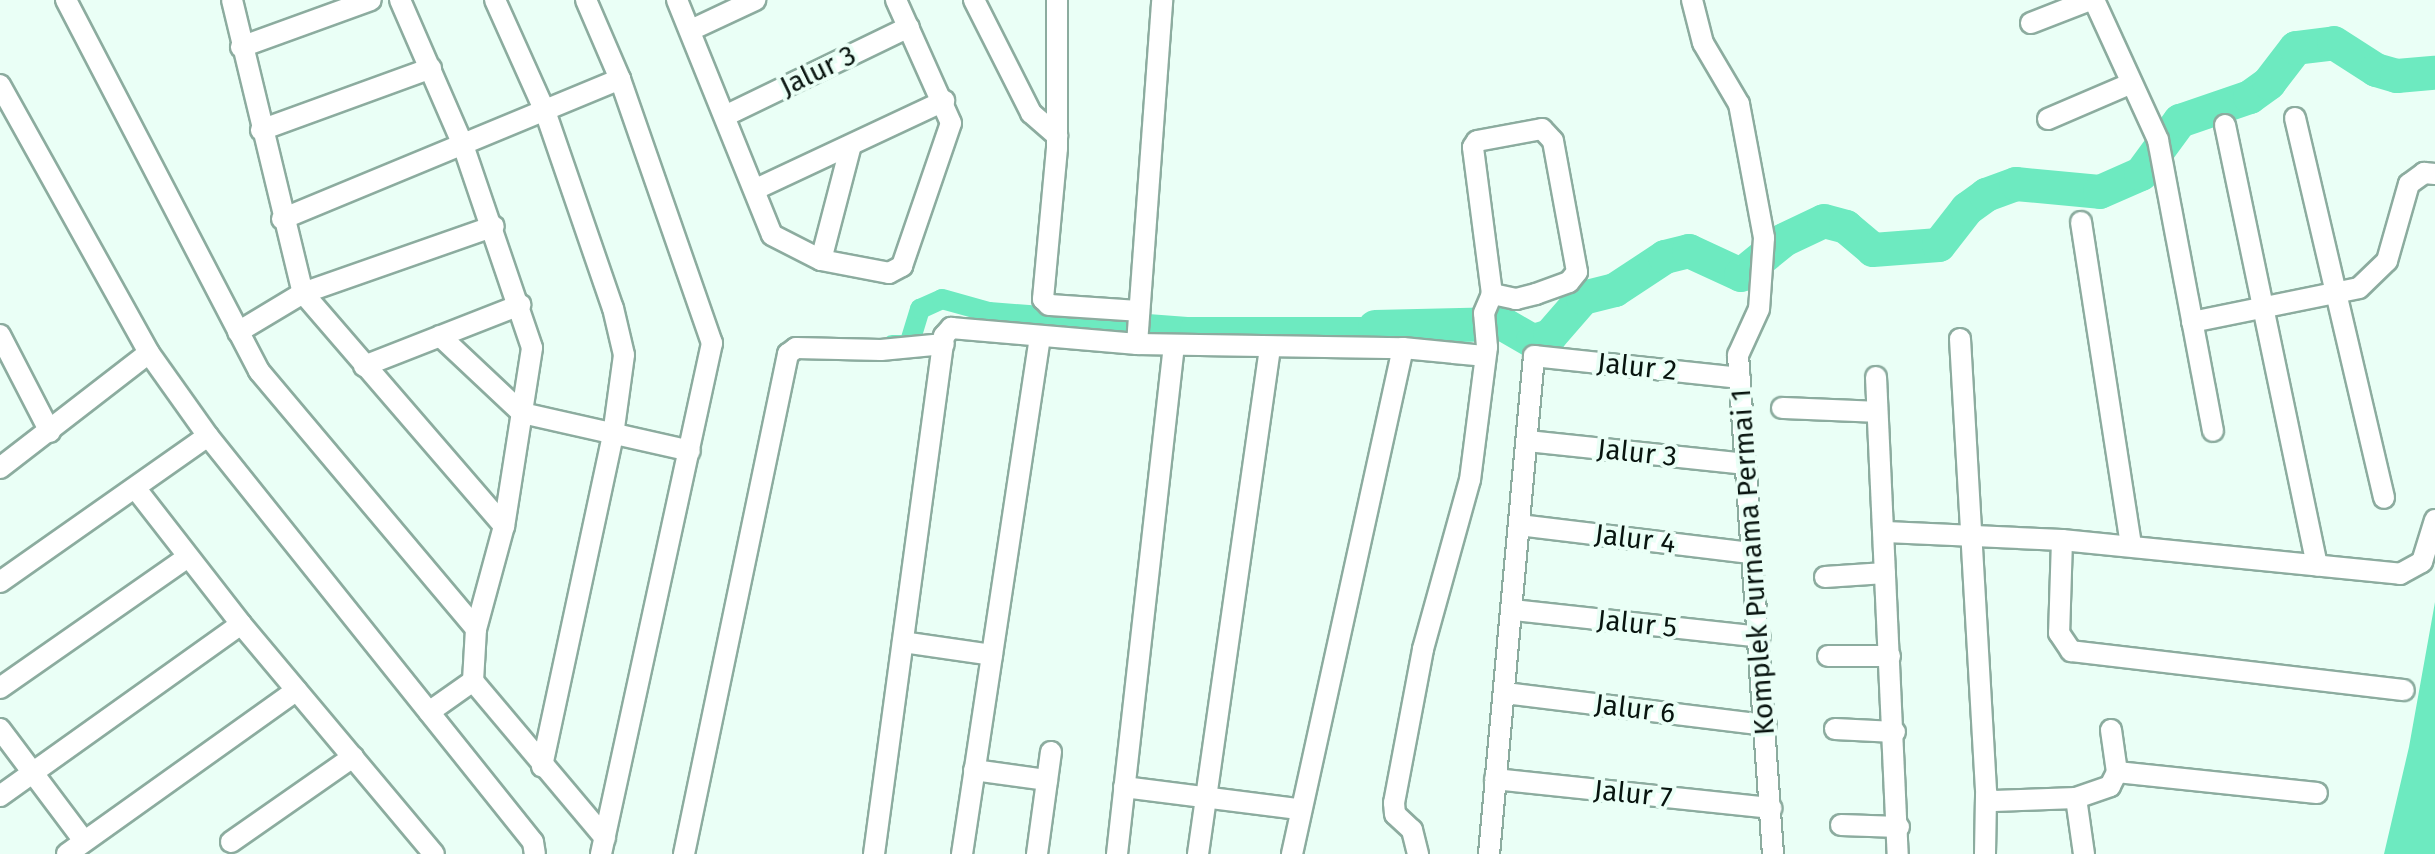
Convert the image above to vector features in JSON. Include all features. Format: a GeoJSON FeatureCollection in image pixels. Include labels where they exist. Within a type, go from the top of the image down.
{"type":"FeatureCollection","features":[{"type":"Feature","properties":{"kind":"street"},"geometry":{"type":"LineString","coordinates":[[66,0],[259,371],[476,629]]}},
{"type":"Feature","properties":{"kind":"street"},"geometry":{"type":"LineString","coordinates":[[232,0],[282,219],[303,293],[504,526]]}},
{"type":"Feature","properties":{"kind":"street"},"geometry":{"type":"LineString","coordinates":[[241,47],[371,0]]}},
{"type":"Feature","properties":{"kind":"street"},"geometry":{"type":"LineString","coordinates":[[400,0],[431,68],[494,226],[532,348],[504,526],[476,629],[473,681],[603,846]]}},
{"type":"Feature","properties":{"kind":"street"},"geometry":{"type":"LineString","coordinates":[[495,0],[545,111],[620,333],[623,371],[613,435],[542,766]]}},
{"type":"Feature","properties":{"kind":"street"},"geometry":{"type":"LineString","coordinates":[[586,0],[620,79],[710,329],[710,357],[603,846]]}},
{"type":"Feature","properties":{"kind":"street"},"geometry":{"type":"LineString","coordinates":[[677,0],[727,115],[772,235],[821,260],[880,273],[895,272],[902,266],[951,131],[944,101],[896,0]]}},
{"type":"Feature","properties":{"kind":"street"},"geometry":{"type":"LineString","coordinates":[[691,30],[755,0]]}},
{"type":"Feature","properties":{"kind":"street"},"geometry":{"type":"LineString","coordinates":[[974,0],[1031,113],[1057,136]]}},
{"type":"Feature","properties":{"kind":"street"},"geometry":{"type":"LineString","coordinates":[[1057,0],[1057,136],[1043,299],[1049,305],[1138,325],[1174,345],[1486,347]]}},
{"type":"Feature","properties":{"kind":"street"},"geometry":{"type":"LineString","coordinates":[[1138,325],[1162,0]]}},
{"type":"Feature","properties":{"kind":"street","name":"Komplek Purnama Permai 1"},"geometry":{"type":"LineString","coordinates":[[1692,0],[1703,43],[1739,104],[1764,238],[1765,276],[1759,309],[1738,355],[1773,854]]}},
{"type":"Feature","properties":{"kind":"street"},"geometry":{"type":"LineString","coordinates":[[2031,23],[2092,0],[2158,140],[2213,431]]}},
{"type":"Feature","properties":{"kind":"street","name":"Jalur 3"},"geometry":{"type":"LineString","coordinates":[[727,115],[909,27]]}},
{"type":"Feature","properties":{"kind":"street"},"geometry":{"type":"LineString","coordinates":[[261,130],[431,68]]}},
{"type":"Feature","properties":{"kind":"street"},"geometry":{"type":"LineString","coordinates":[[282,219],[620,79]]}},
{"type":"Feature","properties":{"kind":"street"},"geometry":{"type":"LineString","coordinates":[[2048,119],[2132,83]]}},
{"type":"Feature","properties":{"kind":"street"},"geometry":{"type":"LineString","coordinates":[[0,85],[149,353],[208,436],[533,842],[535,854]]}},
{"type":"Feature","properties":{"kind":"street"},"geometry":{"type":"LineString","coordinates":[[756,189],[850,149],[944,101]]}},
{"type":"Feature","properties":{"kind":"street"},"geometry":{"type":"LineString","coordinates":[[2295,118],[2384,498]]}},
{"type":"Feature","properties":{"kind":"street"},"geometry":{"type":"LineString","coordinates":[[2225,125],[2317,565]]}},
{"type":"Feature","properties":{"kind":"street"},"geometry":{"type":"LineString","coordinates":[[1418,854],[1412,830],[1395,814],[1394,803],[1423,649],[1470,480],[1486,347],[1488,304],[1473,147],[1477,141],[1542,129],[1553,141],[1577,272],[1569,282],[1536,294],[1488,304]]}},
{"type":"Feature","properties":{"kind":"street"},"geometry":{"type":"LineString","coordinates":[[821,260],[850,149]]}},
{"type":"Feature","properties":{"kind":"street"},"geometry":{"type":"LineString","coordinates":[[2192,322],[2336,293],[2376,276],[2387,261],[2409,184],[2424,173],[2435,174]]}},
{"type":"Feature","properties":{"kind":"street"},"geometry":{"type":"LineString","coordinates":[[2081,222],[2131,545]]}},
{"type":"Feature","properties":{"kind":"street"},"geometry":{"type":"LineString","coordinates":[[238,332],[303,293],[494,226]]}},
{"type":"Feature","properties":{"kind":"street"},"geometry":{"type":"LineString","coordinates":[[364,366],[520,305]]}},
{"type":"Feature","properties":{"kind":"street"},"geometry":{"type":"LineString","coordinates":[[874,854],[944,336],[956,326],[1040,337],[1138,325]]}},
{"type":"Feature","properties":{"kind":"street"},"geometry":{"type":"LineString","coordinates":[[0,335],[50,432]]}},
{"type":"Feature","properties":{"kind":"street"},"geometry":{"type":"LineString","coordinates":[[440,336],[522,413],[690,451]]}},
{"type":"Feature","properties":{"kind":"street"},"geometry":{"type":"LineString","coordinates":[[962,854],[1040,337]]}},
{"type":"Feature","properties":{"kind":"street"},"geometry":{"type":"LineString","coordinates":[[1960,339],[1986,796],[1985,854]]}},
{"type":"Feature","properties":{"kind":"street"},"geometry":{"type":"LineString","coordinates":[[684,854],[788,354],[796,348],[881,350],[944,344]]}},
{"type":"Feature","properties":{"kind":"street"},"geometry":{"type":"LineString","coordinates":[[1117,854],[1174,345]]}},
{"type":"Feature","properties":{"kind":"street"},"geometry":{"type":"LineString","coordinates":[[1198,854],[1270,348]]}},
{"type":"Feature","properties":{"kind":"street"},"geometry":{"type":"LineString","coordinates":[[1292,854],[1299,809],[1403,348]]}},
{"type":"Feature","properties":{"kind":"street"},"geometry":{"type":"LineString","coordinates":[[0,468],[149,353]]}},
{"type":"Feature","properties":{"kind":"street","name":"Jalur 2"},"geometry":{"type":"LineString","coordinates":[[1528,441],[1534,356],[1740,378]]}},
{"type":"Feature","properties":{"kind":"street"},"geometry":{"type":"LineString","coordinates":[[1876,377],[1886,532],[1885,573],[1895,732],[1898,854]]}},
{"type":"Feature","properties":{"kind":"street"},"geometry":{"type":"LineString","coordinates":[[1782,408],[1876,412]]}},
{"type":"Feature","properties":{"kind":"street"},"geometry":{"type":"LineString","coordinates":[[0,582],[208,436]]}},
{"type":"Feature","properties":{"kind":"street"},"geometry":{"type":"LineString","coordinates":[[1489,854],[1528,441]]}},
{"type":"Feature","properties":{"kind":"street","name":"Jalur 3"},"geometry":{"type":"LineString","coordinates":[[1528,441],[1746,464]]}},
{"type":"Feature","properties":{"kind":"street"},"geometry":{"type":"LineString","coordinates":[[136,489],[241,624],[434,854]]}},
{"type":"Feature","properties":{"kind":"street"},"geometry":{"type":"LineString","coordinates":[[1886,532],[2131,545],[2400,574],[2415,570],[2435,520]]}},
{"type":"Feature","properties":{"kind":"street","name":"Jalur 4"},"geometry":{"type":"LineString","coordinates":[[1519,525],[1752,553]]}},
{"type":"Feature","properties":{"kind":"street"},"geometry":{"type":"LineString","coordinates":[[2062,540],[2059,633],[2071,651],[2404,690]]}},
{"type":"Feature","properties":{"kind":"street"},"geometry":{"type":"LineString","coordinates":[[0,688],[188,557]]}},
{"type":"Feature","properties":{"kind":"street"},"geometry":{"type":"LineString","coordinates":[[1825,577],[1885,573]]}},
{"type":"Feature","properties":{"kind":"street","name":"Jalur 5"},"geometry":{"type":"LineString","coordinates":[[1513,610],[1760,637]]}},
{"type":"Feature","properties":{"kind":"street"},"geometry":{"type":"LineString","coordinates":[[0,796],[241,624]]}},
{"type":"Feature","properties":{"kind":"street"},"geometry":{"type":"LineString","coordinates":[[903,642],[992,655]]}},
{"type":"Feature","properties":{"kind":"street"},"geometry":{"type":"LineString","coordinates":[[1828,656],[1890,656]]}},
{"type":"Feature","properties":{"kind":"street"},"geometry":{"type":"LineString","coordinates":[[429,712],[473,681]]}},
{"type":"Feature","properties":{"kind":"street"},"geometry":{"type":"LineString","coordinates":[[67,854],[297,690]]}},
{"type":"Feature","properties":{"kind":"street","name":"Jalur 6"},"geometry":{"type":"LineString","coordinates":[[1505,693],[1766,725]]}},
{"type":"Feature","properties":{"kind":"street"},"geometry":{"type":"LineString","coordinates":[[0,729],[84,841]]}},
{"type":"Feature","properties":{"kind":"street"},"geometry":{"type":"LineString","coordinates":[[1835,729],[1895,732]]}},
{"type":"Feature","properties":{"kind":"street"},"geometry":{"type":"LineString","coordinates":[[1986,796],[1994,801],[2076,798],[2110,786],[2117,772],[2111,730]]}},
{"type":"Feature","properties":{"kind":"street"},"geometry":{"type":"LineString","coordinates":[[1037,854],[1051,752]]}},
{"type":"Feature","properties":{"kind":"street"},"geometry":{"type":"LineString","coordinates":[[231,842],[353,757]]}},
{"type":"Feature","properties":{"kind":"street"},"geometry":{"type":"LineString","coordinates":[[974,770],[1047,780]]}},
{"type":"Feature","properties":{"kind":"street"},"geometry":{"type":"LineString","coordinates":[[2117,772],[2317,793]]}},
{"type":"Feature","properties":{"kind":"street","name":"Jalur 7"},"geometry":{"type":"LineString","coordinates":[[1495,779],[1771,808]]}},
{"type":"Feature","properties":{"kind":"street"},"geometry":{"type":"LineString","coordinates":[[1124,787],[1299,809]]}},
{"type":"Feature","properties":{"kind":"street"},"geometry":{"type":"LineString","coordinates":[[2076,798],[2084,854]]}},
{"type":"Feature","properties":{"kind":"street"},"geometry":{"type":"LineString","coordinates":[[1841,825],[1899,827]]}},
{"type":"Feature","properties":{"kind":"shaded area"},"geometry":{"type":"Polygon","coordinates":[[[2435,602],[2435,854],[2384,854],[2409,747],[2435,602]]]}},
{"type":"Feature","properties":{"kind":"waterway"},"geometry":{"type":"LineString","coordinates":[[1375,327],[1503,324],[1533,341],[1550,336],[1583,298],[1615,290],[1665,257],[1689,251],[1741,275],[1784,240],[1824,221],[1846,227],[1873,250],[1939,245],[1967,209],[1986,195],[2016,184],[2100,192],[2141,174],[2180,121],[2250,97],[2269,83],[2296,48],[2334,43],[2376,70],[2397,76],[2435,73]]}},
{"type":"Feature","properties":{"kind":"waterway"},"geometry":{"type":"LineString","coordinates":[[892,345],[909,345],[920,309],[942,299],[989,312],[1190,327],[1375,327]]}}]}
